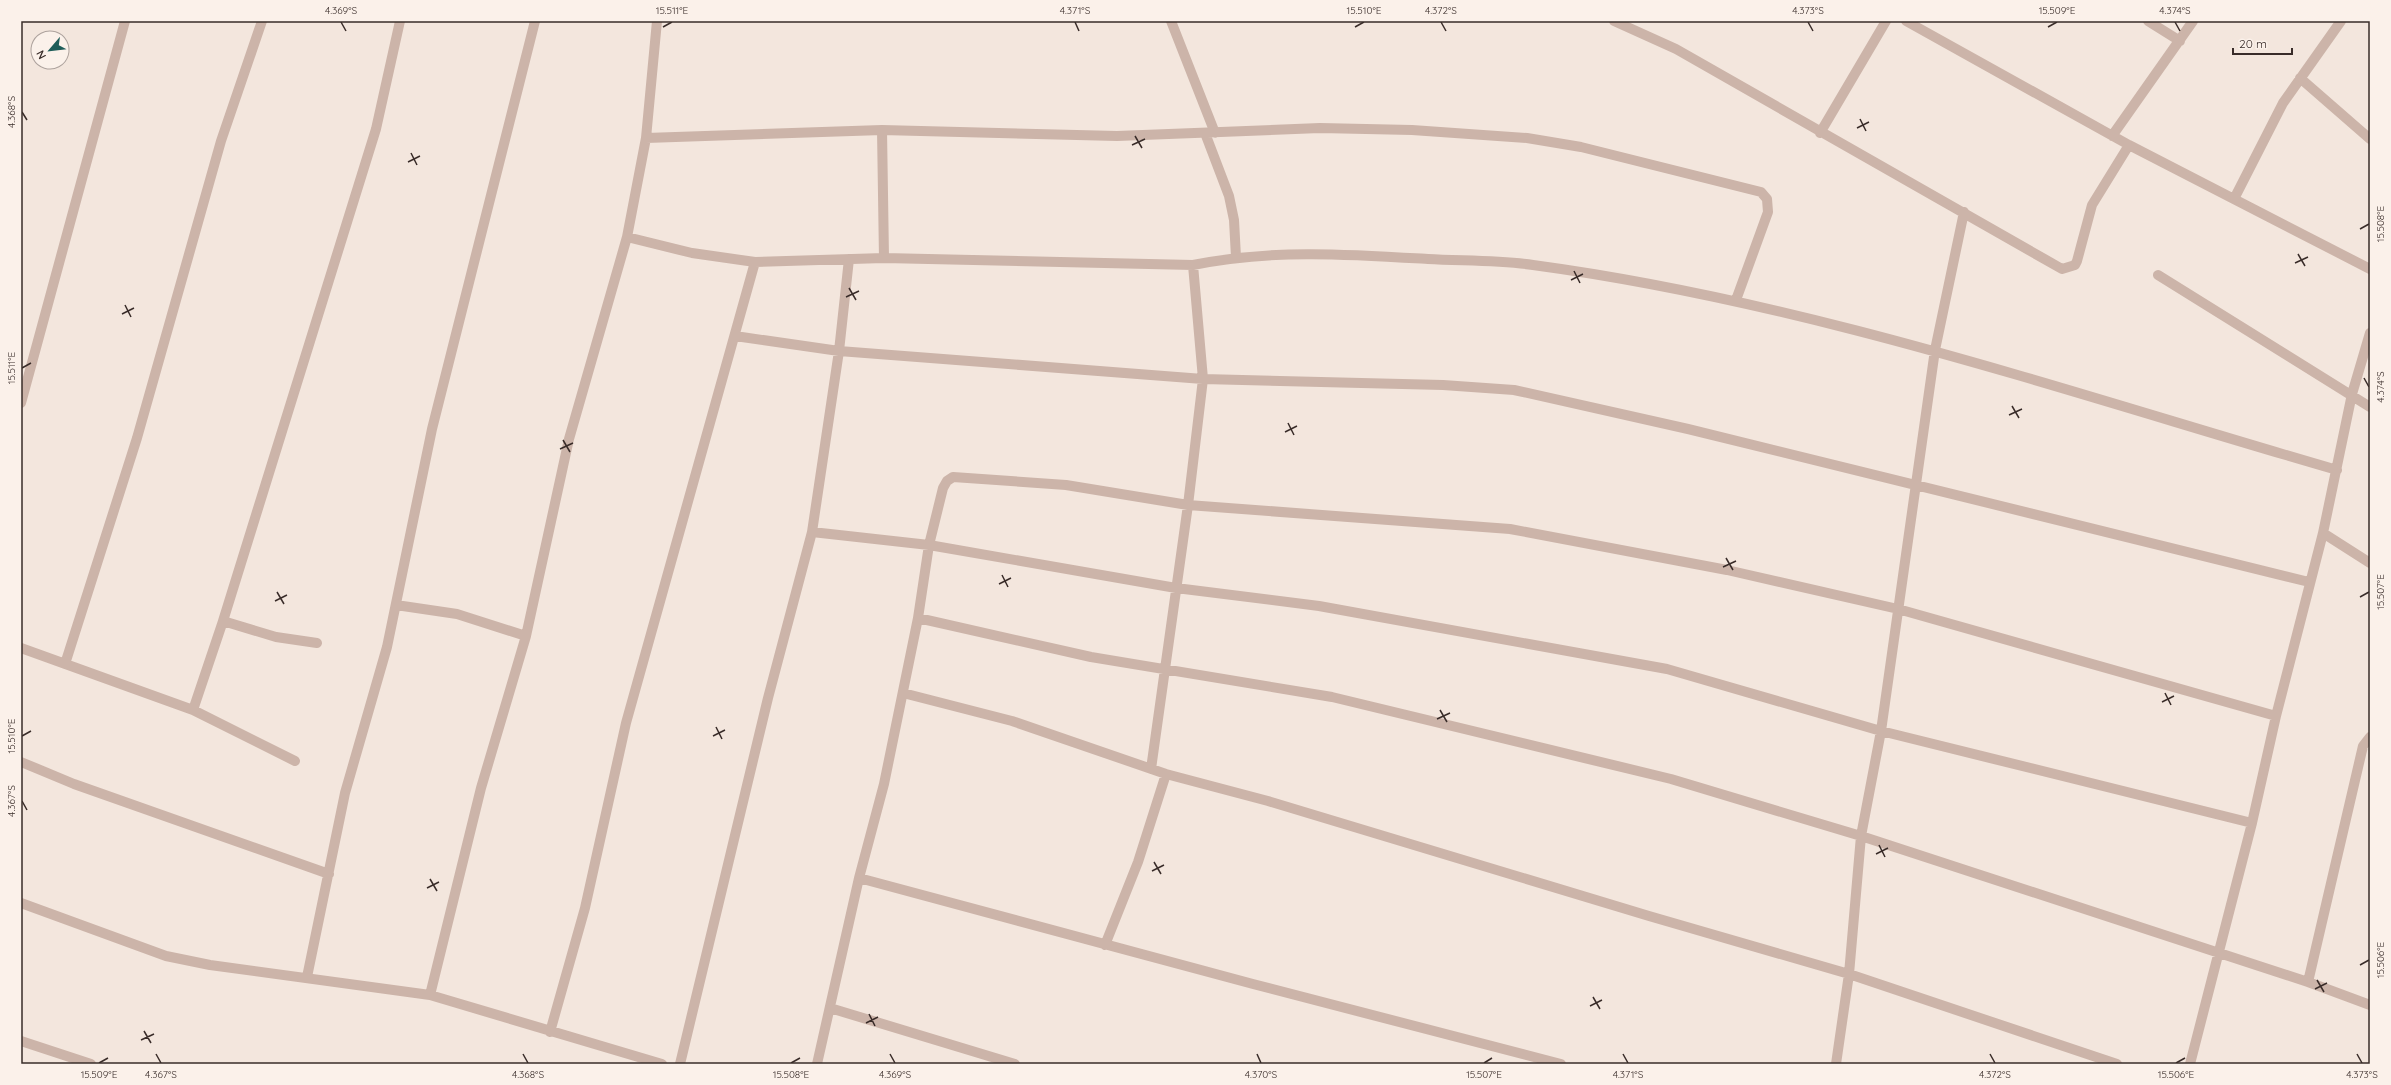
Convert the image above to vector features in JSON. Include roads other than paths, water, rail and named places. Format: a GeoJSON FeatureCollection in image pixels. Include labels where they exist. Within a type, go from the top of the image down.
{"type":"FeatureCollection","features":[{"type":"Feature","properties":{"kind":"street"},"geometry":{"type":"LineString","coordinates":[[21,403],[125,21]]}},
{"type":"Feature","properties":{"kind":"street"},"geometry":{"type":"LineString","coordinates":[[64,664],[137,438],[221,141],[262,21]]}},
{"type":"Feature","properties":{"kind":"street"},"geometry":{"type":"LineString","coordinates":[[193,710],[223,621],[376,129],[400,21]]}},
{"type":"Feature","properties":{"kind":"street"},"geometry":{"type":"LineString","coordinates":[[307,977],[345,793],[363,723],[387,647],[432,429],[535,21]]}},
{"type":"Feature","properties":{"kind":"street"},"geometry":{"type":"LineString","coordinates":[[430,995],[481,788],[526,636],[569,439],[627,238],[646,138],[657,21]]}},
{"type":"Feature","properties":{"kind":"street"},"geometry":{"type":"LineString","coordinates":[[1171,21],[1210,133],[1229,196],[1234,220],[1236,257]]}},
{"type":"Feature","properties":{"kind":"street"},"geometry":{"type":"LineString","coordinates":[[1614,21],[1676,49],[2062,269],[2069,268],[2077,261],[2092,205],[2129,145]]}},
{"type":"Feature","properties":{"kind":"street"},"geometry":{"type":"LineString","coordinates":[[1820,132],[1886,21]]}},
{"type":"Feature","properties":{"kind":"street"},"geometry":{"type":"LineString","coordinates":[[1906,21],[2112,136],[2370,269]]}},
{"type":"Feature","properties":{"kind":"street"},"geometry":{"type":"LineString","coordinates":[[2148,21],[2180,41]]}},
{"type":"Feature","properties":{"kind":"street"},"geometry":{"type":"LineString","coordinates":[[2112,136],[2193,21]]}},
{"type":"Feature","properties":{"kind":"street"},"geometry":{"type":"LineString","coordinates":[[2234,199],[2283,103],[2341,21]]}},
{"type":"Feature","properties":{"kind":"street"},"geometry":{"type":"LineString","coordinates":[[2300,78],[2370,139]]}},
{"type":"Feature","properties":{"kind":"street"},"geometry":{"type":"LineString","coordinates":[[646,138],[882,130],[1117,136],[1320,128],[1412,130],[1527,138],[1581,147],[1761,192],[1767,199],[1768,212],[1736,300]]}},
{"type":"Feature","properties":{"kind":"street"},"geometry":{"type":"LineString","coordinates":[[882,130],[884,258]]}},
{"type":"Feature","properties":{"kind":"street"},"geometry":{"type":"LineString","coordinates":[[1836,1064],[1849,974],[1862,836],[1881,732],[1935,350],[1964,212]]}},
{"type":"Feature","properties":{"kind":"street"},"geometry":{"type":"LineString","coordinates":[[627,238],[692,253],[754,262],[884,258],[1193,265],[1236,257],[1322,253],[1531,264],[1736,300],[1935,350],[2144,414],[2337,470]]}},
{"type":"Feature","properties":{"kind":"street"},"geometry":{"type":"LineString","coordinates":[[680,1064],[768,698],[812,532],[839,351],[849,259]]}},
{"type":"Feature","properties":{"kind":"street"},"geometry":{"type":"LineString","coordinates":[[550,1032],[585,908],[626,723],[735,336],[754,262]]}},
{"type":"Feature","properties":{"kind":"street"},"geometry":{"type":"LineString","coordinates":[[1151,769],[1166,671],[1203,379],[1193,265]]}},
{"type":"Feature","properties":{"kind":"street"},"geometry":{"type":"LineString","coordinates":[[2158,275],[2352,394],[2370,407]]}},
{"type":"Feature","properties":{"kind":"street"},"geometry":{"type":"LineString","coordinates":[[2190,1064],[2252,823],[2276,716],[2309,582],[2323,533],[2352,394],[2370,333]]}},
{"type":"Feature","properties":{"kind":"street"},"geometry":{"type":"LineString","coordinates":[[735,336],[839,351],[1203,379],[1443,385],[1514,390],[1604,409],[1915,484],[2309,582]]}},
{"type":"Feature","properties":{"kind":"street"},"geometry":{"type":"LineString","coordinates":[[817,1064],[859,878],[884,784],[918,618],[929,545],[943,488],[947,481],[953,477],[1066,485],[1188,505],[1510,529],[1727,570],[1898,609],[2276,716]]}},
{"type":"Feature","properties":{"kind":"street"},"geometry":{"type":"LineString","coordinates":[[812,532],[929,545],[1176,588],[1319,606],[1667,669],[1881,732],[2252,823]]}},
{"type":"Feature","properties":{"kind":"street"},"geometry":{"type":"LineString","coordinates":[[2323,533],[2370,563]]}},
{"type":"Feature","properties":{"kind":"street"},"geometry":{"type":"LineString","coordinates":[[396,605],[457,614],[526,636]]}},
{"type":"Feature","properties":{"kind":"street"},"geometry":{"type":"LineString","coordinates":[[918,618],[1090,657],[1332,698],[1671,779],[1862,836],[2308,982],[2370,1005]]}},
{"type":"Feature","properties":{"kind":"street"},"geometry":{"type":"LineString","coordinates":[[223,621],[276,637],[317,643]]}},
{"type":"Feature","properties":{"kind":"street"},"geometry":{"type":"LineString","coordinates":[[21,648],[193,710],[295,761]]}},
{"type":"Feature","properties":{"kind":"street"},"geometry":{"type":"LineString","coordinates":[[903,694],[1012,721],[1166,774],[1268,801],[1649,916],[1849,974],[2117,1064]]}},
{"type":"Feature","properties":{"kind":"street"},"geometry":{"type":"LineString","coordinates":[[2308,982],[2363,746],[2370,737]]}},
{"type":"Feature","properties":{"kind":"street"},"geometry":{"type":"LineString","coordinates":[[21,762],[74,784],[329,874]]}},
{"type":"Feature","properties":{"kind":"street"},"geometry":{"type":"LineString","coordinates":[[1105,945],[1138,862],[1166,774]]}},
{"type":"Feature","properties":{"kind":"street"},"geometry":{"type":"LineString","coordinates":[[859,878],[1105,945],[1561,1064]]}},
{"type":"Feature","properties":{"kind":"street"},"geometry":{"type":"LineString","coordinates":[[21,903],[166,956],[210,965],[307,977],[430,995],[550,1032],[662,1064]]}},
{"type":"Feature","properties":{"kind":"street"},"geometry":{"type":"LineString","coordinates":[[830,1008],[1015,1064]]}},
{"type":"Feature","properties":{"kind":"street"},"geometry":{"type":"LineString","coordinates":[[21,1041],[91,1064]]}}]}
